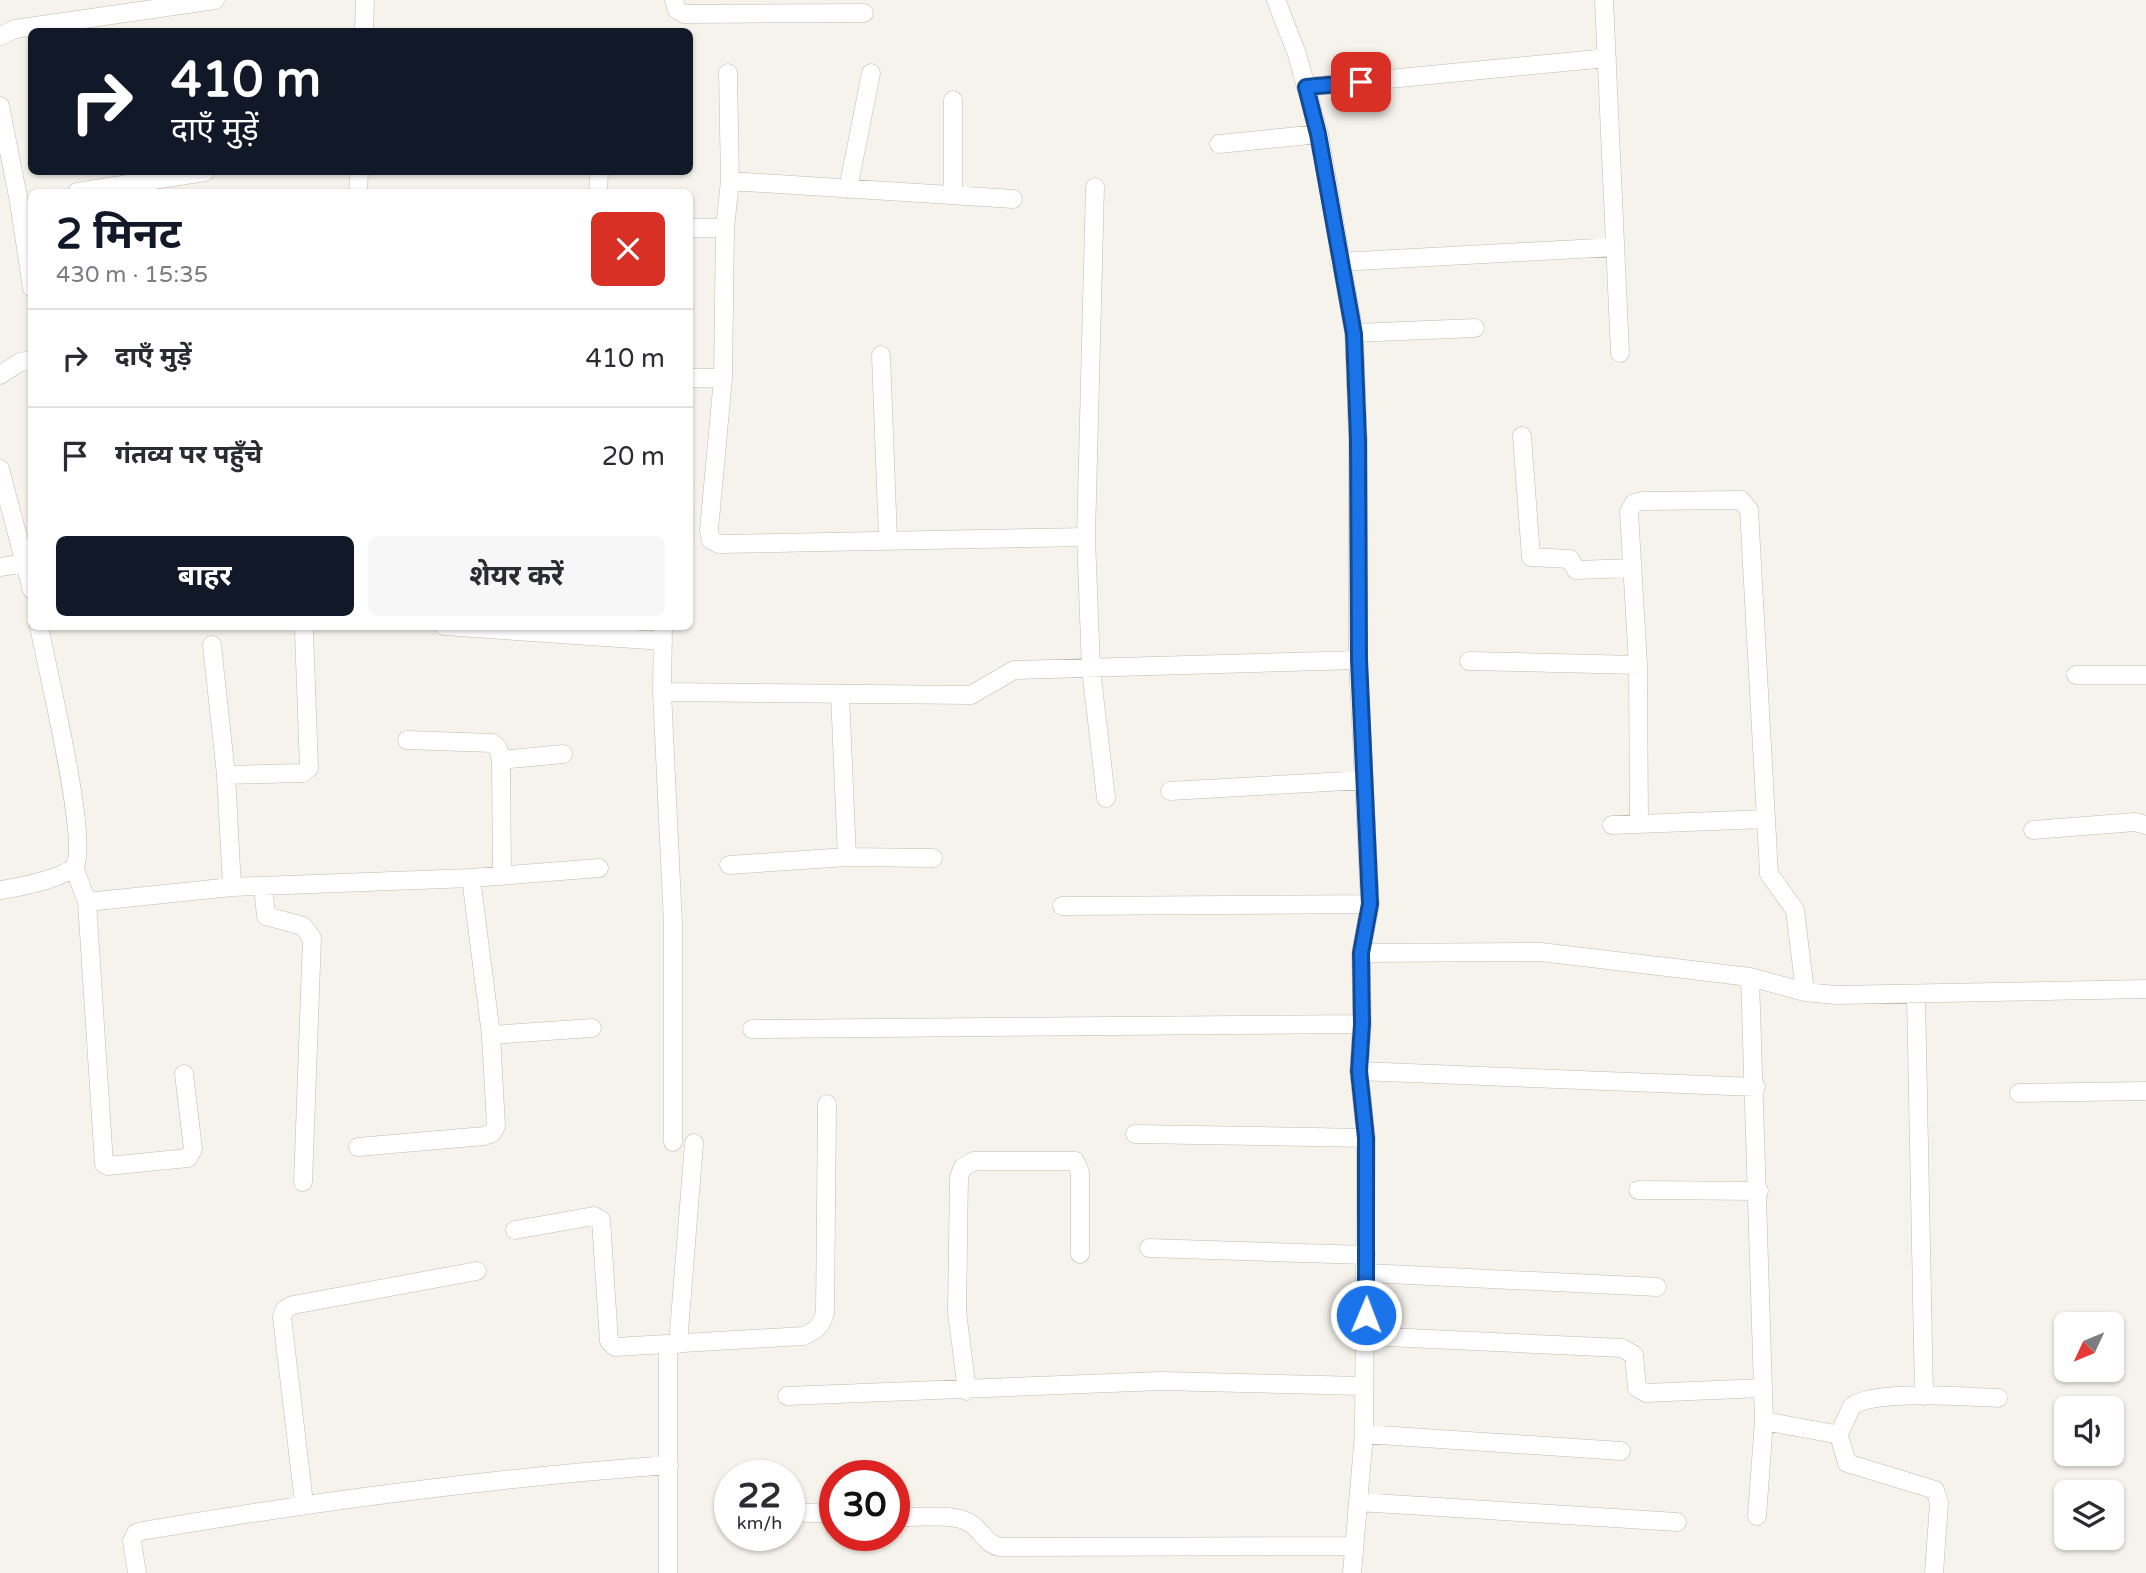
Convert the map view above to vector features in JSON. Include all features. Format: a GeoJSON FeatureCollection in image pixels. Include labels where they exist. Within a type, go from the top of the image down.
{"type":"FeatureCollection","features":[{"type":"Feature","properties":{"kind":"street"},"geometry":{"type":"LineString","coordinates":[[0,36],[15,29],[215,0]]}},
{"type":"Feature","properties":{"kind":"street"},"geometry":{"type":"LineString","coordinates":[[364,28],[365,0]]}},
{"type":"Feature","properties":{"kind":"street"},"geometry":{"type":"LineString","coordinates":[[674,0],[677,10],[684,14],[864,13]]}},
{"type":"Feature","properties":{"kind":"street"},"geometry":{"type":"LineString","coordinates":[[1276,0],[1306,87],[1318,134],[1354,334],[1358,440],[1359,660],[1370,904],[1361,953],[1362,1024],[1359,1071],[1366,1138],[1366,1336],[1362,1386],[1364,1434],[1352,1573]]}},
{"type":"Feature","properties":{"kind":"street"},"geometry":{"type":"LineString","coordinates":[[1604,0],[1620,354]]}},
{"type":"Feature","properties":{"kind":"street"},"geometry":{"type":"LineString","coordinates":[[1306,87],[1607,58]]}},
{"type":"Feature","properties":{"kind":"street"},"geometry":{"type":"LineString","coordinates":[[727,73],[730,181],[725,228],[723,378],[709,530],[711,540],[719,544],[1086,537]]}},
{"type":"Feature","properties":{"kind":"street"},"geometry":{"type":"LineString","coordinates":[[848,189],[871,73]]}},
{"type":"Feature","properties":{"kind":"street"},"geometry":{"type":"LineString","coordinates":[[953,195],[954,100]]}},
{"type":"Feature","properties":{"kind":"street"},"geometry":{"type":"LineString","coordinates":[[0,106],[25,201],[28,238]]}},
{"type":"Feature","properties":{"kind":"street"},"geometry":{"type":"LineString","coordinates":[[1219,145],[1318,134]]}},
{"type":"Feature","properties":{"kind":"street"},"geometry":{"type":"LineString","coordinates":[[95,189],[186,175]]}},
{"type":"Feature","properties":{"kind":"street"},"geometry":{"type":"LineString","coordinates":[[730,181],[1013,199]]}},
{"type":"Feature","properties":{"kind":"street"},"geometry":{"type":"LineString","coordinates":[[1095,187],[1086,537],[1091,669],[1106,799]]}},
{"type":"Feature","properties":{"kind":"street"},"geometry":{"type":"LineString","coordinates":[[693,228],[725,228]]}},
{"type":"Feature","properties":{"kind":"street"},"geometry":{"type":"LineString","coordinates":[[1339,262],[1615,247]]}},
{"type":"Feature","properties":{"kind":"street"},"geometry":{"type":"LineString","coordinates":[[1354,334],[1475,328]]}},
{"type":"Feature","properties":{"kind":"street"},"geometry":{"type":"LineString","coordinates":[[881,355],[888,540]]}},
{"type":"Feature","properties":{"kind":"street"},"geometry":{"type":"LineString","coordinates":[[0,374],[13,365],[28,361]]}},
{"type":"Feature","properties":{"kind":"street"},"geometry":{"type":"LineString","coordinates":[[693,378],[723,378]]}},
{"type":"Feature","properties":{"kind":"street"},"geometry":{"type":"LineString","coordinates":[[1522,436],[1531,557],[1570,559],[1576,570],[1632,568]]}},
{"type":"Feature","properties":{"kind":"street"},"geometry":{"type":"LineString","coordinates":[[0,469],[28,572]]}},
{"type":"Feature","properties":{"kind":"street"},"geometry":{"type":"LineString","coordinates":[[1639,824],[1638,665],[1628,517],[1634,503],[1737,500],[1747,505],[1769,874],[1795,910],[1805,992]]}},
{"type":"Feature","properties":{"kind":"street"},"geometry":{"type":"LineString","coordinates":[[0,567],[26,563]]}},
{"type":"Feature","properties":{"kind":"street"},"geometry":{"type":"LineString","coordinates":[[40,630],[78,826],[74,867],[87,902],[104,1164],[188,1158],[193,1149],[184,1074]]}},
{"type":"Feature","properties":{"kind":"street"},"geometry":{"type":"LineString","coordinates":[[554,630],[663,634],[662,692],[673,924],[673,1142]]}},
{"type":"Feature","properties":{"kind":"street"},"geometry":{"type":"LineString","coordinates":[[226,775],[303,773],[310,768],[304,632]]}},
{"type":"Feature","properties":{"kind":"street"},"geometry":{"type":"LineString","coordinates":[[212,645],[226,775],[232,887]]}},
{"type":"Feature","properties":{"kind":"street"},"geometry":{"type":"LineString","coordinates":[[662,692],[971,695],[1014,670],[1359,660]]}},
{"type":"Feature","properties":{"kind":"street"},"geometry":{"type":"LineString","coordinates":[[1469,661],[1638,665]]}},
{"type":"Feature","properties":{"kind":"street"},"geometry":{"type":"LineString","coordinates":[[2076,676],[2146,676]]}},
{"type":"Feature","properties":{"kind":"street"},"geometry":{"type":"LineString","coordinates":[[840,694],[847,857]]}},
{"type":"Feature","properties":{"kind":"street"},"geometry":{"type":"LineString","coordinates":[[407,740],[492,743],[498,748],[501,760],[502,876]]}},
{"type":"Feature","properties":{"kind":"street"},"geometry":{"type":"LineString","coordinates":[[501,760],[564,754]]}},
{"type":"Feature","properties":{"kind":"street"},"geometry":{"type":"LineString","coordinates":[[1170,791],[1364,779]]}},
{"type":"Feature","properties":{"kind":"street"},"geometry":{"type":"LineString","coordinates":[[1612,825],[1765,819]]}},
{"type":"Feature","properties":{"kind":"street"},"geometry":{"type":"LineString","coordinates":[[2033,830],[2135,822],[2146,825]]}},
{"type":"Feature","properties":{"kind":"street"},"geometry":{"type":"LineString","coordinates":[[729,865],[847,857],[933,858]]}},
{"type":"Feature","properties":{"kind":"street"},"geometry":{"type":"LineString","coordinates":[[0,890],[26,887],[74,867]]}},
{"type":"Feature","properties":{"kind":"street"},"geometry":{"type":"LineString","coordinates":[[87,902],[232,887],[471,878],[599,868]]}},
{"type":"Feature","properties":{"kind":"street"},"geometry":{"type":"LineString","coordinates":[[358,1147],[484,1136],[492,1133],[497,1121],[491,1035],[471,878]]}},
{"type":"Feature","properties":{"kind":"street"},"geometry":{"type":"LineString","coordinates":[[263,886],[266,916],[303,926],[312,938],[303,1182]]}},
{"type":"Feature","properties":{"kind":"street"},"geometry":{"type":"LineString","coordinates":[[1062,906],[1370,904]]}},
{"type":"Feature","properties":{"kind":"street"},"geometry":{"type":"LineString","coordinates":[[1361,953],[1541,952],[1750,977],[1805,992],[1836,995],[2146,989]]}},
{"type":"Feature","properties":{"kind":"street"},"geometry":{"type":"LineString","coordinates":[[1750,977],[1756,1087],[1764,1421],[1757,1516]]}},
{"type":"Feature","properties":{"kind":"street"},"geometry":{"type":"LineString","coordinates":[[1916,995],[1924,1396]]}},
{"type":"Feature","properties":{"kind":"street"},"geometry":{"type":"LineString","coordinates":[[752,1029],[1362,1024]]}},
{"type":"Feature","properties":{"kind":"street"},"geometry":{"type":"LineString","coordinates":[[491,1035],[592,1028]]}},
{"type":"Feature","properties":{"kind":"street"},"geometry":{"type":"LineString","coordinates":[[1359,1071],[1756,1087]]}},
{"type":"Feature","properties":{"kind":"street"},"geometry":{"type":"LineString","coordinates":[[2019,1093],[2146,1091]]}},
{"type":"Feature","properties":{"kind":"street"},"geometry":{"type":"LineString","coordinates":[[515,1230],[594,1216],[601,1220],[611,1345],[619,1349],[803,1336],[819,1328],[825,1313],[827,1104]]}},
{"type":"Feature","properties":{"kind":"street"},"geometry":{"type":"LineString","coordinates":[[1135,1134],[1366,1138]]}},
{"type":"Feature","properties":{"kind":"street"},"geometry":{"type":"LineString","coordinates":[[668,1573],[673,1345],[694,1143]]}},
{"type":"Feature","properties":{"kind":"street"},"geometry":{"type":"LineString","coordinates":[[967,1391],[957,1312],[960,1177],[963,1167],[974,1161],[1075,1161],[1080,1172],[1080,1254]]}},
{"type":"Feature","properties":{"kind":"street"},"geometry":{"type":"LineString","coordinates":[[1637,1190],[1759,1191]]}},
{"type":"Feature","properties":{"kind":"street"},"geometry":{"type":"LineString","coordinates":[[1149,1248],[1657,1287]]}},
{"type":"Feature","properties":{"kind":"street"},"geometry":{"type":"LineString","coordinates":[[304,1503],[282,1317],[285,1309],[293,1305],[477,1271]]}},
{"type":"Feature","properties":{"kind":"street"},"geometry":{"type":"LineString","coordinates":[[1366,1336],[1622,1348],[1634,1355],[1637,1388],[1646,1393],[1762,1388]]}},
{"type":"Feature","properties":{"kind":"street"},"geometry":{"type":"LineString","coordinates":[[787,1396],[967,1391],[1161,1381],[1362,1386]]}},
{"type":"Feature","properties":{"kind":"street"},"geometry":{"type":"LineString","coordinates":[[1934,1573],[1938,1493],[1930,1487],[1847,1462],[1838,1436],[1848,1410],[1867,1399],[1924,1396],[1998,1398]]}},
{"type":"Feature","properties":{"kind":"street"},"geometry":{"type":"LineString","coordinates":[[1764,1421],[1838,1436]]}},
{"type":"Feature","properties":{"kind":"street"},"geometry":{"type":"LineString","coordinates":[[1364,1434],[1621,1451]]}},
{"type":"Feature","properties":{"kind":"street"},"geometry":{"type":"LineString","coordinates":[[137,1573],[132,1541],[139,1531],[304,1503],[564,1473],[669,1465]]}},
{"type":"Feature","properties":{"kind":"street"},"geometry":{"type":"LineString","coordinates":[[1359,1502],[1677,1522]]}},
{"type":"Feature","properties":{"kind":"street"},"geometry":{"type":"LineString","coordinates":[[910,1518],[961,1520],[975,1526],[993,1546],[1000,1548],[1354,1546]]}},
{"type":"Feature","properties":{"kind":"route"},"geometry":{"type":"LineString","coordinates":[[1361,82],[1306,87],[1318,134],[1354,334],[1358,440],[1359,660],[1370,904],[1361,953],[1362,1024],[1359,1071],[1366,1138],[1366,1315]]}}]}
